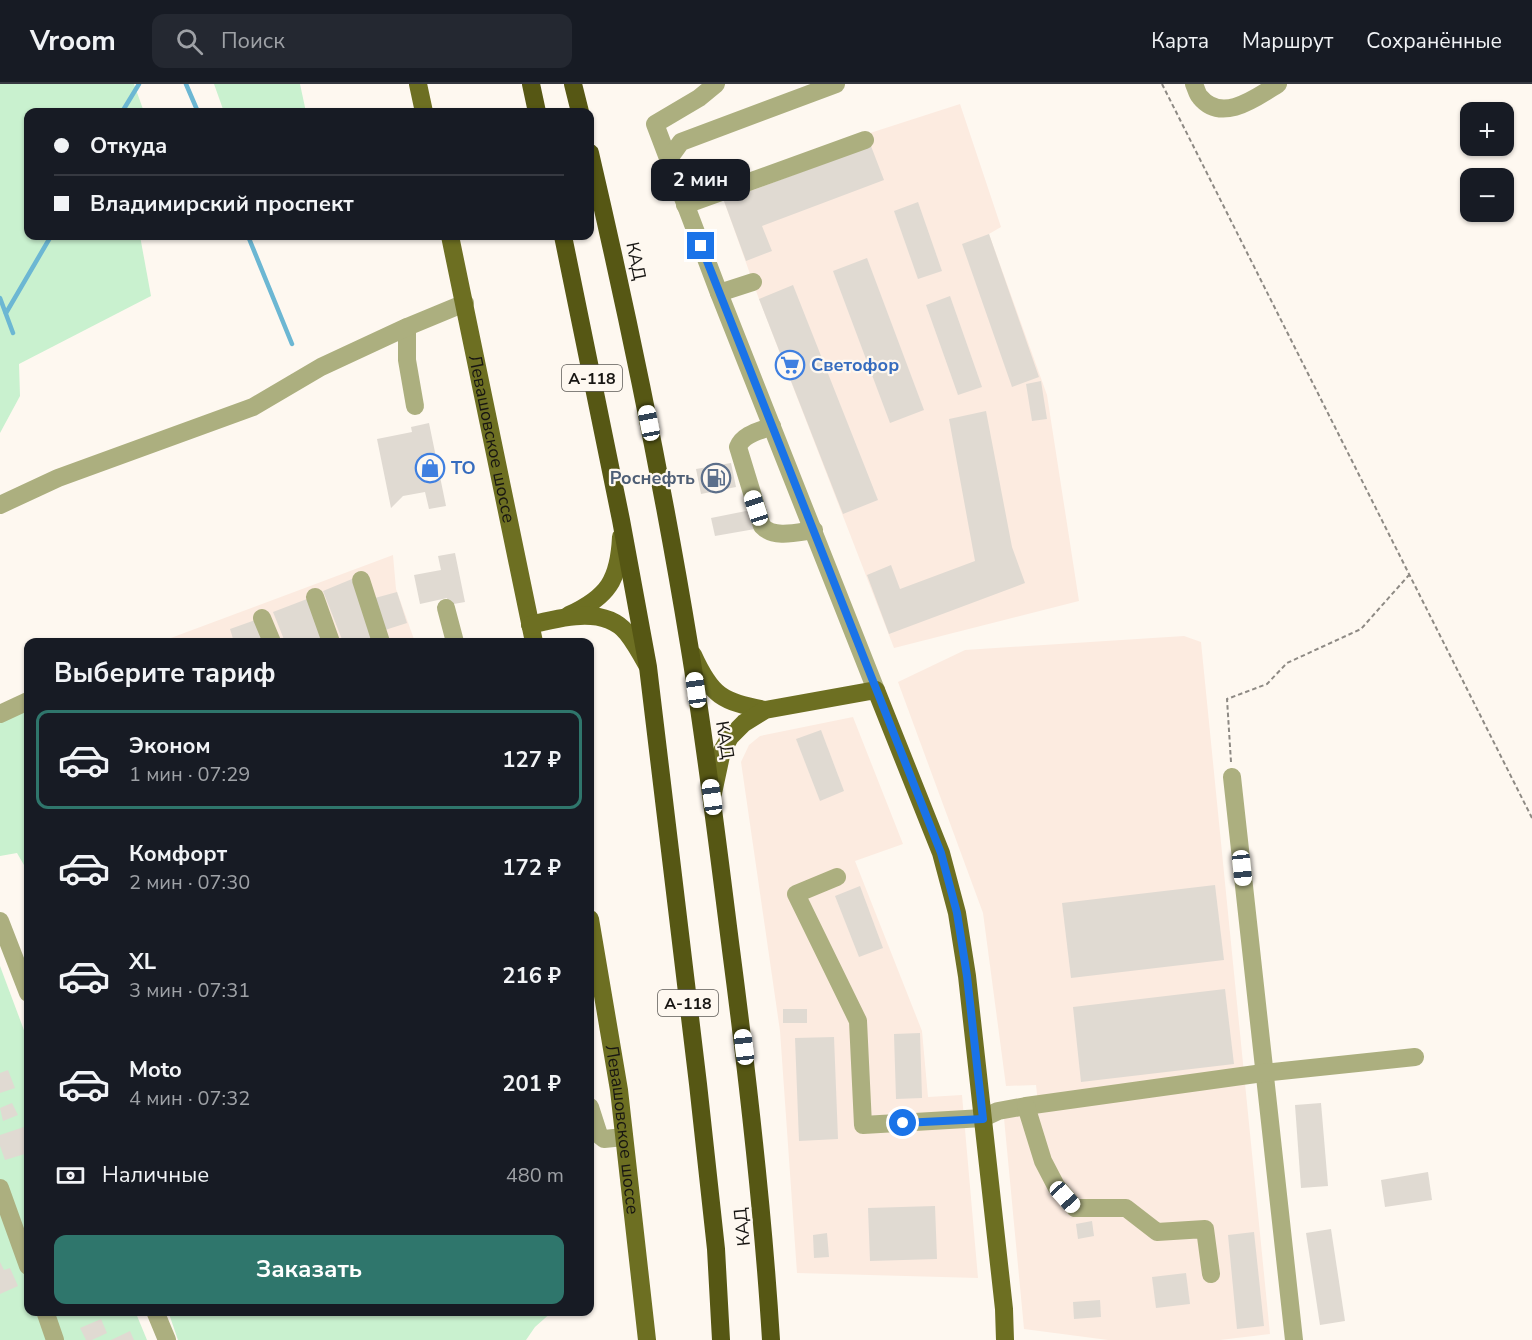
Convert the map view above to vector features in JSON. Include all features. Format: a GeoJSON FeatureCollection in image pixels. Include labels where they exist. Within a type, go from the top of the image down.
{"type":"FeatureCollection","features":[{"type":"Feature","properties":{"kind":"highway"},"geometry":{"type":"LineString","coordinates":[[531,84],[536,108]]}},
{"type":"Feature","properties":{"kind":"highway"},"geometry":{"type":"LineString","coordinates":[[573,84],[579,108]]}},
{"type":"Feature","properties":{"kind":"highway","name":"КАД"},"geometry":{"type":"LineString","coordinates":[[594,171],[640,379],[690,647],[712,797],[752,1115],[765,1245],[771,1340]]}},
{"type":"Feature","properties":{"kind":"highway","name":"КАД"},"geometry":{"type":"LineString","coordinates":[[564,240],[621,520],[648,667],[700,1095],[716,1250],[721,1340]]}},
{"type":"Feature","properties":{"kind":"main road"},"geometry":{"type":"LineString","coordinates":[[418,84],[423,108]]}},
{"type":"Feature","properties":{"kind":"main road","name":"Левашовское шоссе"},"geometry":{"type":"LineString","coordinates":[[451,240],[532,634]]}},
{"type":"Feature","properties":{"kind":"main road"},"geometry":{"type":"LineString","coordinates":[[532,634],[592,603],[608,588],[616,575],[620,560],[621,520]]}},
{"type":"Feature","properties":{"kind":"main road"},"geometry":{"type":"LineString","coordinates":[[565,617],[589,616],[617,624],[627,632],[648,667]]}},
{"type":"Feature","properties":{"kind":"main road"},"geometry":{"type":"LineString","coordinates":[[690,647],[704,678],[713,690],[731,701],[765,710]]}},
{"type":"Feature","properties":{"kind":"main road"},"geometry":{"type":"LineString","coordinates":[[712,797],[722,751],[744,723],[765,710],[876,690],[941,853],[957,913],[967,976],[1005,1340]]}},
{"type":"Feature","properties":{"kind":"main road","name":"Левашовское шоссе"},"geometry":{"type":"LineString","coordinates":[[594,943],[619,1090],[647,1340]]}},
{"type":"Feature","properties":{"kind":"street"},"geometry":{"type":"LineString","coordinates":[[716,84],[699,98],[655,124],[719,294],[876,690]]}},
{"type":"Feature","properties":{"kind":"street"},"geometry":{"type":"LineString","coordinates":[[668,160],[681,142],[836,84]]}},
{"type":"Feature","properties":{"kind":"street"},"geometry":{"type":"LineString","coordinates":[[1194,84],[1200,97],[1215,107],[1236,108],[1278,84]]}},
{"type":"Feature","properties":{"kind":"street"},"geometry":{"type":"LineString","coordinates":[[685,205],[865,140]]}},
{"type":"Feature","properties":{"kind":"street"},"geometry":{"type":"LineString","coordinates":[[719,294],[753,282]]}},
{"type":"Feature","properties":{"kind":"street"},"geometry":{"type":"LineString","coordinates":[[0,505],[58,478],[253,407],[321,367],[465,303]]}},
{"type":"Feature","properties":{"kind":"street"},"geometry":{"type":"LineString","coordinates":[[407,327],[406,360],[415,406]]}},
{"type":"Feature","properties":{"kind":"street"},"geometry":{"type":"LineString","coordinates":[[772,426],[746,436],[738,447],[762,526],[766,531],[779,534],[814,530]]}},
{"type":"Feature","properties":{"kind":"street"},"geometry":{"type":"LineString","coordinates":[[361,580],[380,638]]}},
{"type":"Feature","properties":{"kind":"street"},"geometry":{"type":"LineString","coordinates":[[315,597],[330,638]]}},
{"type":"Feature","properties":{"kind":"street"},"geometry":{"type":"LineString","coordinates":[[446,609],[454,638]]}},
{"type":"Feature","properties":{"kind":"street"},"geometry":{"type":"LineString","coordinates":[[262,618],[270,638]]}},
{"type":"Feature","properties":{"kind":"street"},"geometry":{"type":"LineString","coordinates":[[0,714],[24,703]]}},
{"type":"Feature","properties":{"kind":"street"},"geometry":{"type":"LineString","coordinates":[[1232,777],[1294,1340]]}},
{"type":"Feature","properties":{"kind":"street"},"geometry":{"type":"LineString","coordinates":[[837,877],[796,894],[858,1021],[863,1125],[983,1119],[998,1111],[1026,1106],[1263,1073],[1415,1057]]}},
{"type":"Feature","properties":{"kind":"street"},"geometry":{"type":"LineString","coordinates":[[0,921],[24,983]]}},
{"type":"Feature","properties":{"kind":"street"},"geometry":{"type":"LineString","coordinates":[[1026,1106],[1043,1161],[1056,1186],[1075,1208],[1126,1208],[1157,1232],[1205,1230],[1211,1274]]}},
{"type":"Feature","properties":{"kind":"street"},"geometry":{"type":"LineString","coordinates":[[594,1119],[599,1135],[604,1139],[624,1137]]}},
{"type":"Feature","properties":{"kind":"street"},"geometry":{"type":"LineString","coordinates":[[0,1188],[24,1255]]}},
{"type":"Feature","properties":{"kind":"street"},"geometry":{"type":"LineString","coordinates":[[47,1316],[55,1340]]}},
{"type":"Feature","properties":{"kind":"street"},"geometry":{"type":"LineString","coordinates":[[157,1316],[167,1340]]}},
{"type":"Feature","properties":{"kind":"path"},"geometry":{"type":"LineString","coordinates":[[1162,84],[1532,818]]}},
{"type":"Feature","properties":{"kind":"path"},"geometry":{"type":"LineString","coordinates":[[1232,777],[1227,699],[1267,684],[1287,663],[1361,629],[1408,575]]}},
{"type":"Feature","properties":{"kind":"shaded area"},"geometry":{"type":"Polygon","coordinates":[[[960,104],[1001,227],[989,234],[1047,395],[1079,601],[894,648],[759,299],[724,201],[871,146],[867,134],[960,104]]]}},
{"type":"Feature","properties":{"kind":"shaded area"},"geometry":{"type":"Polygon","coordinates":[[[393,555],[396,589],[414,638],[171,638],[393,555]]]}},
{"type":"Feature","properties":{"kind":"shaded area"},"geometry":{"type":"Polygon","coordinates":[[[1184,636],[1201,642],[1270,1334],[1220,1340],[1108,1340],[1024,1329],[1004,1118],[1039,1113],[1036,1085],[1006,1086],[983,913],[898,682],[965,650],[1184,636]]]}},
{"type":"Feature","properties":{"kind":"shaded area"},"geometry":{"type":"Polygon","coordinates":[[[853,717],[903,844],[855,861],[922,1031],[928,1097],[962,1095],[978,1278],[797,1273],[780,1031],[741,762],[749,745],[760,736],[853,717]]]}},
{"type":"Feature","properties":{"kind":"green space"},"geometry":{"type":"Polygon","coordinates":[[[0,84],[134,84],[143,108],[24,108],[24,240],[141,240],[151,296],[19,364],[20,396],[0,433],[0,84]]]}},
{"type":"Feature","properties":{"kind":"green space"},"geometry":{"type":"Polygon","coordinates":[[[214,84],[300,84],[305,108],[223,108],[214,84]]]}},
{"type":"Feature","properties":{"kind":"green space"},"geometry":{"type":"Polygon","coordinates":[[[24,709],[24,865],[17,853],[0,856],[0,723],[24,709]]]}},
{"type":"Feature","properties":{"kind":"green space"},"geometry":{"type":"Polygon","coordinates":[[[0,966],[24,1030],[24,1316],[137,1316],[147,1340],[0,1340],[0,966]]]}},
{"type":"Feature","properties":{"kind":"green space"},"geometry":{"type":"Polygon","coordinates":[[[170,1316],[547,1316],[535,1327],[526,1340],[178,1340],[170,1316]]]}},
{"type":"Feature","properties":{"kind":"building"},"geometry":{"type":"Polygon","coordinates":[[[871,146],[884,180],[762,226],[772,251],[746,261],[724,201],[871,146]]]}},
{"type":"Feature","properties":{"kind":"building"},"geometry":{"type":"Polygon","coordinates":[[[918,202],[942,271],[918,279],[894,211],[918,202]]]}},
{"type":"Feature","properties":{"kind":"building"},"geometry":{"type":"Polygon","coordinates":[[[989,234],[1039,377],[1012,387],[962,244],[989,234]]]}},
{"type":"Feature","properties":{"kind":"building"},"geometry":{"type":"Polygon","coordinates":[[[867,258],[924,410],[890,423],[833,271],[867,258]]]}},
{"type":"Feature","properties":{"kind":"building"},"geometry":{"type":"Polygon","coordinates":[[[793,285],[878,500],[843,514],[759,299],[793,285]]]}},
{"type":"Feature","properties":{"kind":"building"},"geometry":{"type":"Polygon","coordinates":[[[950,296],[982,387],[958,395],[926,305],[950,296]]]}},
{"type":"Feature","properties":{"kind":"building"},"geometry":{"type":"Polygon","coordinates":[[[1041,381],[1047,419],[1032,421],[1026,384],[1041,381]]]}},
{"type":"Feature","properties":{"kind":"building"},"geometry":{"type":"Polygon","coordinates":[[[986,411],[1012,547],[1025,583],[889,634],[867,575],[891,565],[900,589],[975,561],[949,419],[986,411]]]}},
{"type":"Feature","properties":{"kind":"building"},"geometry":{"type":"Polygon","coordinates":[[[429,423],[446,506],[429,509],[425,492],[403,496],[391,508],[377,439],[412,432],[411,427],[429,423]]]}},
{"type":"Feature","properties":{"kind":"building","name":"Роснефть"},"geometry":{"type":"Polygon","coordinates":[[[731,463],[736,487],[701,494],[696,469],[731,463]]]}},
{"type":"Feature","properties":{"kind":"building"},"geometry":{"type":"Polygon","coordinates":[[[751,510],[755,529],[715,536],[711,518],[751,510]]]}},
{"type":"Feature","properties":{"kind":"building"},"geometry":{"type":"Polygon","coordinates":[[[455,553],[465,602],[448,605],[447,598],[420,604],[414,575],[441,570],[438,556],[455,553]]]}},
{"type":"Feature","properties":{"kind":"building"},"geometry":{"type":"Polygon","coordinates":[[[352,579],[375,638],[341,638],[323,591],[352,579]]]}},
{"type":"Feature","properties":{"kind":"building"},"geometry":{"type":"Polygon","coordinates":[[[397,592],[407,623],[385,630],[375,598],[397,592]]]}},
{"type":"Feature","properties":{"kind":"building"},"geometry":{"type":"Polygon","coordinates":[[[307,599],[322,638],[283,638],[273,612],[307,599]]]}},
{"type":"Feature","properties":{"kind":"building"},"geometry":{"type":"Polygon","coordinates":[[[258,619],[262,638],[233,638],[230,629],[258,619]]]}},
{"type":"Feature","properties":{"kind":"building"},"geometry":{"type":"Polygon","coordinates":[[[821,730],[844,791],[820,801],[796,739],[821,730]]]}},
{"type":"Feature","properties":{"kind":"building"},"geometry":{"type":"Polygon","coordinates":[[[1215,885],[1224,960],[1071,978],[1062,903],[1215,885]]]}},
{"type":"Feature","properties":{"kind":"building"},"geometry":{"type":"Polygon","coordinates":[[[860,886],[883,948],[859,957],[835,896],[860,886]]]}},
{"type":"Feature","properties":{"kind":"building"},"geometry":{"type":"Polygon","coordinates":[[[1225,989],[1234,1064],[1081,1082],[1073,1007],[1225,989]]]}},
{"type":"Feature","properties":{"kind":"building"},"geometry":{"type":"Polygon","coordinates":[[[783,1009],[807,1009],[807,1023],[783,1023],[783,1009]]]}},
{"type":"Feature","properties":{"kind":"building"},"geometry":{"type":"Polygon","coordinates":[[[920,1033],[922,1098],[896,1099],[894,1034],[920,1033]]]}},
{"type":"Feature","properties":{"kind":"building"},"geometry":{"type":"Polygon","coordinates":[[[834,1037],[838,1139],[799,1141],[795,1038],[834,1037]]]}},
{"type":"Feature","properties":{"kind":"building"},"geometry":{"type":"Polygon","coordinates":[[[8,1070],[15,1088],[0,1093],[0,1073],[8,1070]]]}},
{"type":"Feature","properties":{"kind":"building"},"geometry":{"type":"Polygon","coordinates":[[[12,1103],[18,1115],[3,1121],[0,1108],[12,1103]]]}},
{"type":"Feature","properties":{"kind":"building"},"geometry":{"type":"Polygon","coordinates":[[[1321,1103],[1328,1186],[1301,1188],[1295,1105],[1321,1103]]]}},
{"type":"Feature","properties":{"kind":"building"},"geometry":{"type":"Polygon","coordinates":[[[24,1127],[24,1154],[5,1160],[0,1146],[0,1135],[24,1127]]]}},
{"type":"Feature","properties":{"kind":"building"},"geometry":{"type":"Polygon","coordinates":[[[1428,1172],[1432,1200],[1385,1207],[1381,1180],[1428,1172]]]}},
{"type":"Feature","properties":{"kind":"building"},"geometry":{"type":"Polygon","coordinates":[[[935,1206],[937,1259],[870,1261],[868,1208],[935,1206]]]}},
{"type":"Feature","properties":{"kind":"building"},"geometry":{"type":"Polygon","coordinates":[[[1092,1221],[1094,1236],[1078,1239],[1076,1224],[1092,1221]]]}},
{"type":"Feature","properties":{"kind":"building"},"geometry":{"type":"Polygon","coordinates":[[[1331,1229],[1345,1321],[1320,1325],[1306,1233],[1331,1229]]]}},
{"type":"Feature","properties":{"kind":"building"},"geometry":{"type":"Polygon","coordinates":[[[1254,1232],[1264,1326],[1237,1329],[1228,1235],[1254,1232]]]}},
{"type":"Feature","properties":{"kind":"building"},"geometry":{"type":"Polygon","coordinates":[[[827,1233],[829,1257],[814,1258],[813,1235],[827,1233]]]}},
{"type":"Feature","properties":{"kind":"building"},"geometry":{"type":"Polygon","coordinates":[[[0,1262],[4,1270],[10,1268],[18,1286],[0,1294],[0,1262]]]}},
{"type":"Feature","properties":{"kind":"building"},"geometry":{"type":"Polygon","coordinates":[[[1186,1273],[1190,1304],[1156,1308],[1152,1277],[1186,1273]]]}},
{"type":"Feature","properties":{"kind":"building"},"geometry":{"type":"Polygon","coordinates":[[[1100,1300],[1101,1317],[1074,1319],[1073,1302],[1100,1300]]]}},
{"type":"Feature","properties":{"kind":"building"},"geometry":{"type":"Polygon","coordinates":[[[101,1319],[107,1333],[92,1340],[86,1340],[80,1328],[101,1319]]]}},
{"type":"Feature","properties":{"kind":"building"},"geometry":{"type":"Polygon","coordinates":[[[130,1331],[134,1340],[111,1340],[130,1331]]]}},
{"type":"Feature","properties":{"kind":"waterway"},"geometry":{"type":"LineString","coordinates":[[124,108],[139,84]]}},
{"type":"Feature","properties":{"kind":"waterway"},"geometry":{"type":"LineString","coordinates":[[186,84],[196,108]]}},
{"type":"Feature","properties":{"kind":"waterway"},"geometry":{"type":"LineString","coordinates":[[6,313],[49,240]]}},
{"type":"Feature","properties":{"kind":"waterway"},"geometry":{"type":"LineString","coordinates":[[250,240],[292,344]]}},
{"type":"Feature","properties":{"kind":"waterway"},"geometry":{"type":"LineString","coordinates":[[0,298],[13,333]]}},
{"type":"Feature","properties":{"kind":"place","name":"Светофор"},"geometry":{"type":"Point","coordinates":[790,365]}},
{"type":"Feature","properties":{"kind":"place","name":"ТО"},"geometry":{"type":"Point","coordinates":[430,468]}},
{"type":"Feature","properties":{"kind":"place","name":"Роснефть"},"geometry":{"type":"Point","coordinates":[716,478]}},
{"type":"Feature","properties":{"kind":"route"},"geometry":{"type":"LineString","coordinates":[[701,246],[941,853],[957,913],[967,976],[983,1119],[903,1123]]}}]}
